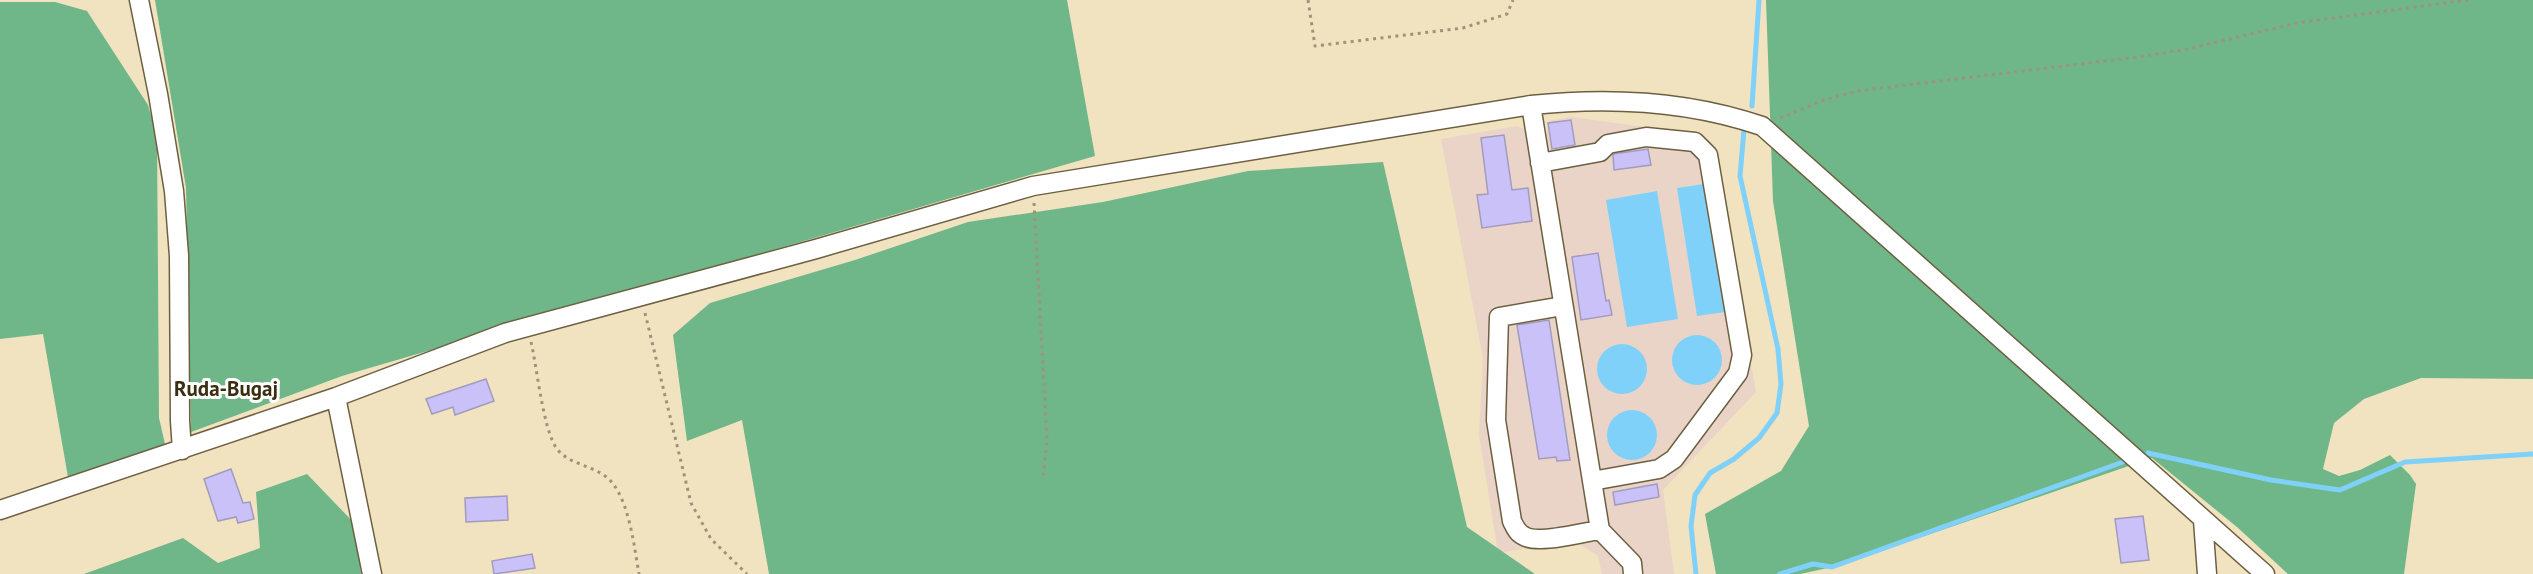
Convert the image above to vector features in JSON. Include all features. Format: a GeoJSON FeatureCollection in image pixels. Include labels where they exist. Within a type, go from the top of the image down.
{"type":"FeatureCollection","features":[{"type":"Feature","properties":{"kind":"street"},"geometry":{"type":"LineString","coordinates":[[139,0],[174,191],[179,256],[182,450]]}},
{"type":"Feature","properties":{"kind":"street"},"geometry":{"type":"LineString","coordinates":[[0,510],[336,397],[505,333],[816,249],[1033,186],[1531,105],[1563,102],[1659,104],[1713,111],[1762,126],[2265,574]]}},
{"type":"Feature","properties":{"kind":"street"},"geometry":{"type":"LineString","coordinates":[[1531,105],[1600,530],[1632,563],[1633,574]]}},
{"type":"Feature","properties":{"kind":"street"},"geometry":{"type":"LineString","coordinates":[[1540,163],[1600,152],[1608,144],[1646,137],[1695,142],[1708,154],[1743,355],[1738,373],[1674,459],[1659,469],[1592,481]]}},
{"type":"Feature","properties":{"kind":"street"},"geometry":{"type":"LineString","coordinates":[[1563,306],[1499,317],[1496,420],[1512,521],[1517,532],[1536,540],[1600,530]]}},
{"type":"Feature","properties":{"kind":"street"},"geometry":{"type":"LineString","coordinates":[[336,397],[372,574]]}},
{"type":"Feature","properties":{"kind":"street"},"geometry":{"type":"LineString","coordinates":[[2203,520],[2207,574]]}},
{"type":"Feature","properties":{"kind":"path"},"geometry":{"type":"LineString","coordinates":[[1308,0],[1315,46],[1463,28],[1507,14],[1513,0]]}},
{"type":"Feature","properties":{"kind":"path"},"geometry":{"type":"LineString","coordinates":[[1762,126],[1824,100],[1857,91],[2138,57],[2188,49],[2297,23],[2468,0]]}},
{"type":"Feature","properties":{"kind":"path"},"geometry":{"type":"LineString","coordinates":[[1033,186],[1047,440],[1043,480]]}},
{"type":"Feature","properties":{"kind":"path"},"geometry":{"type":"LineString","coordinates":[[640,295],[691,503],[711,539],[747,574]]}},
{"type":"Feature","properties":{"kind":"path"},"geometry":{"type":"LineString","coordinates":[[528,326],[549,429],[557,448],[568,459],[605,476],[616,488],[623,503],[639,574]]}},
{"type":"Feature","properties":{"kind":"shaded area"},"geometry":{"type":"Polygon","coordinates":[[[1572,117],[1702,135],[1714,154],[1756,392],[1663,490],[1674,574],[1602,574],[1598,556],[1574,541],[1498,553],[1479,435],[1483,358],[1441,139],[1517,126],[1526,130],[1528,136],[1547,133],[1549,121],[1572,117]]]}},
{"type":"Feature","properties":{"kind":"green space"},"geometry":{"type":"Polygon","coordinates":[[[155,0],[1067,0],[1095,156],[342,376],[191,432],[186,188],[155,0]]]}},
{"type":"Feature","properties":{"kind":"green space"},"geometry":{"type":"Polygon","coordinates":[[[1766,0],[2533,0],[2533,379],[2421,378],[2364,399],[2334,423],[2323,469],[2339,476],[2360,470],[2390,455],[2410,475],[2416,484],[2404,574],[2288,574],[2237,527],[2152,458],[1837,566],[1800,574],[1716,574],[1705,514],[1781,471],[1809,426],[1773,201],[1766,0]]]}},
{"type":"Feature","properties":{"kind":"green space"},"geometry":{"type":"Polygon","coordinates":[[[0,2],[55,2],[87,11],[148,105],[157,137],[159,418],[165,444],[68,477],[43,334],[0,339],[0,2]]]}},
{"type":"Feature","properties":{"kind":"green space"},"geometry":{"type":"Polygon","coordinates":[[[1383,162],[1467,527],[1535,574],[769,574],[742,420],[687,441],[673,335],[710,303],[855,260],[968,222],[1103,202],[1248,171],[1383,162]]]}},
{"type":"Feature","properties":{"kind":"green space"},"geometry":{"type":"Polygon","coordinates":[[[307,474],[356,525],[361,574],[84,574],[183,538],[218,563],[260,548],[256,492],[307,474]]]}},
{"type":"Feature","properties":{"kind":"water"},"geometry":{"type":"Polygon","coordinates":[[[1711,183],[1732,311],[1697,316],[1677,188],[1711,183]]]}},
{"type":"Feature","properties":{"kind":"water"},"geometry":{"type":"Polygon","coordinates":[[[1657,191],[1678,319],[1627,327],[1606,200],[1657,191]]]}},
{"type":"Feature","properties":{"kind":"water"},"geometry":{"type":"Polygon","coordinates":[[[1692,335],[1702,335],[1715,342],[1722,355],[1722,365],[1715,378],[1702,385],[1692,385],[1683,381],[1676,374],[1672,365],[1672,355],[1676,346],[1683,339],[1692,335]]]}},
{"type":"Feature","properties":{"kind":"water"},"geometry":{"type":"Polygon","coordinates":[[[1617,344],[1627,344],[1640,351],[1647,364],[1647,374],[1640,387],[1627,394],[1617,394],[1608,390],[1601,383],[1597,374],[1597,364],[1601,355],[1608,348],[1617,344]]]}},
{"type":"Feature","properties":{"kind":"water"},"geometry":{"type":"Polygon","coordinates":[[[1627,410],[1637,410],[1650,417],[1657,430],[1657,440],[1650,453],[1637,460],[1627,460],[1618,456],[1611,449],[1607,440],[1607,430],[1611,421],[1618,414],[1627,410]]]}},
{"type":"Feature","properties":{"kind":"building"},"geometry":{"type":"Polygon","coordinates":[[[1571,120],[1575,145],[1552,149],[1548,123],[1571,120]]]}},
{"type":"Feature","properties":{"kind":"building"},"geometry":{"type":"Polygon","coordinates":[[[1504,135],[1512,190],[1528,188],[1532,221],[1482,228],[1477,195],[1488,194],[1481,138],[1504,135]]]}},
{"type":"Feature","properties":{"kind":"building"},"geometry":{"type":"Polygon","coordinates":[[[1648,149],[1651,165],[1614,170],[1613,154],[1648,149]]]}},
{"type":"Feature","properties":{"kind":"building"},"geometry":{"type":"Polygon","coordinates":[[[1598,253],[1606,301],[1609,300],[1612,315],[1581,320],[1572,257],[1598,253]]]}},
{"type":"Feature","properties":{"kind":"building"},"geometry":{"type":"Polygon","coordinates":[[[1549,320],[1570,460],[1557,461],[1556,457],[1539,459],[1517,325],[1549,320]]]}},
{"type":"Feature","properties":{"kind":"building"},"geometry":{"type":"Polygon","coordinates":[[[486,379],[494,401],[455,415],[453,407],[432,414],[426,399],[486,379]]]}},
{"type":"Feature","properties":{"kind":"building"},"geometry":{"type":"Polygon","coordinates":[[[231,469],[243,503],[250,502],[254,519],[238,523],[236,517],[218,521],[204,479],[231,469]]]}},
{"type":"Feature","properties":{"kind":"building"},"geometry":{"type":"Polygon","coordinates":[[[1657,484],[1659,497],[1615,505],[1613,492],[1657,484]]]}},
{"type":"Feature","properties":{"kind":"building"},"geometry":{"type":"Polygon","coordinates":[[[507,496],[508,520],[466,522],[465,498],[507,496]]]}},
{"type":"Feature","properties":{"kind":"building"},"geometry":{"type":"Polygon","coordinates":[[[2143,516],[2149,560],[2121,563],[2115,519],[2143,516]]]}},
{"type":"Feature","properties":{"kind":"building"},"geometry":{"type":"Polygon","coordinates":[[[532,554],[535,568],[494,574],[492,561],[532,554]]]}},
{"type":"Feature","properties":{"kind":"waterway"},"geometry":{"type":"LineString","coordinates":[[1752,106],[1759,0]]}},
{"type":"Feature","properties":{"kind":"waterway"},"geometry":{"type":"LineString","coordinates":[[1696,574],[1691,526],[1695,495],[1710,473],[1734,459],[1759,438],[1777,413],[1781,384],[1778,349],[1740,176],[1744,130]]}},
{"type":"Feature","properties":{"kind":"waterway"},"geometry":{"type":"LineString","coordinates":[[2148,453],[2271,480],[2340,490],[2405,462],[2533,454]]}},
{"type":"Feature","properties":{"kind":"waterway"},"geometry":{"type":"LineString","coordinates":[[1780,574],[1813,564],[1832,567],[2123,462]]}},
{"type":"Feature","properties":{"kind":"district","name":"Ruda-Bugaj"},"geometry":{"type":"Point","coordinates":[226,388]}}]}
